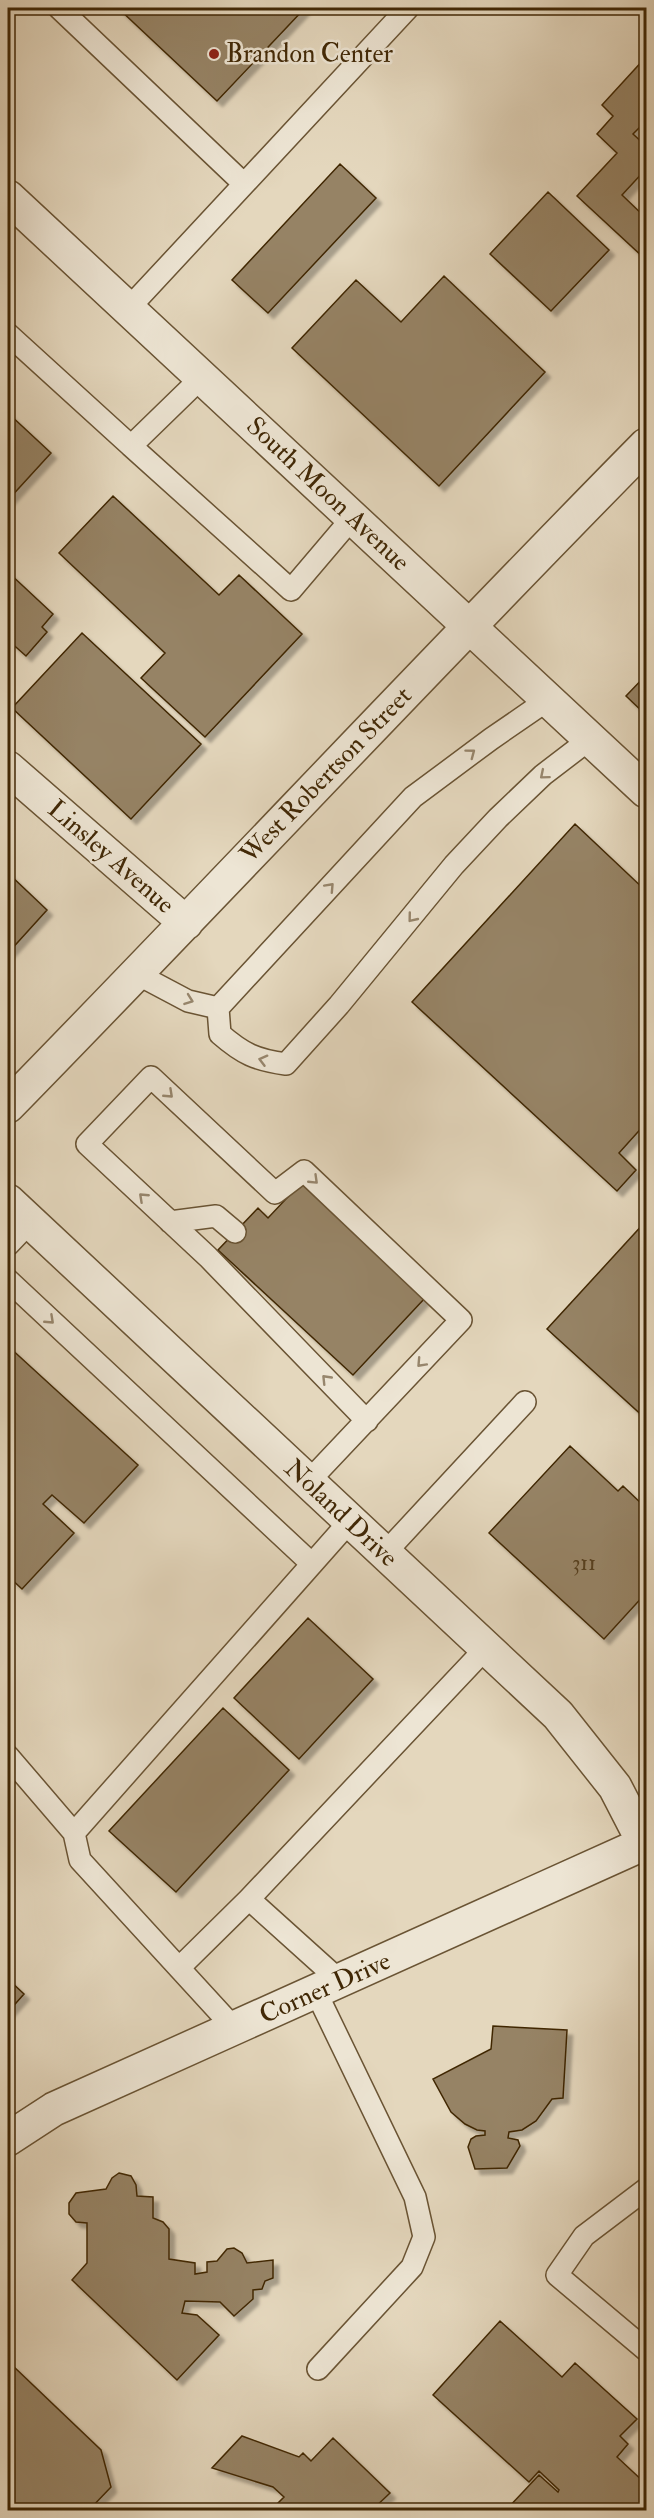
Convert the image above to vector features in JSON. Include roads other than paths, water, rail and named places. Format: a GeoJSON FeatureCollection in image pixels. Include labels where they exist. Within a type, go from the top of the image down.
{"type":"FeatureCollection","features":[{"type":"Feature","properties":{"kind":"street","name":"South Moon Avenue"},"geometry":{"type":"LineString","coordinates":[[8,197],[470,624],[646,791]]}},
{"type":"Feature","properties":{"kind":"street","name":"West Robertson Street"},"geometry":{"type":"LineString","coordinates":[[8,1106],[186,923],[470,624],[646,445]]}},
{"type":"Feature","properties":{"kind":"street","name":"Linsley Avenue"},"geometry":{"type":"LineString","coordinates":[[8,768],[186,923]]}},
{"type":"Feature","properties":{"kind":"street","name":"Noland Drive"},"geometry":{"type":"LineString","coordinates":[[19,1211],[558,1715],[615,1787],[646,1845]]}},
{"type":"Feature","properties":{"kind":"street","name":"Corner Drive"},"geometry":{"type":"LineString","coordinates":[[8,2139],[54,2109],[646,1845]]}},
{"type":"Feature","properties":{"kind":"lane"},"geometry":{"type":"LineString","coordinates":[[59,8],[244,184]]}},
{"type":"Feature","properties":{"kind":"lane"},"geometry":{"type":"LineString","coordinates":[[128,309],[408,8]]}},
{"type":"Feature","properties":{"kind":"lane"},"geometry":{"type":"LineString","coordinates":[[8,334],[291,590],[353,517]]}},
{"type":"Feature","properties":{"kind":"lane"},"geometry":{"type":"LineString","coordinates":[[131,446],[202,377]]}},
{"type":"Feature","properties":{"kind":"lane"},"geometry":{"type":"LineString","coordinates":[[549,699],[491,738],[413,797],[218,1008],[220,1034],[239,1051],[262,1061],[286,1064],[339,1005],[454,865],[490,826],[543,775],[590,739]]}},
{"type":"Feature","properties":{"kind":"lane"},"geometry":{"type":"LineString","coordinates":[[137,974],[188,1001],[218,1008]]}},
{"type":"Feature","properties":{"kind":"lane"},"geometry":{"type":"LineString","coordinates":[[308,1482],[367,1420],[461,1320],[304,1171],[275,1193],[151,1077],[87,1144],[170,1222],[239,1280],[367,1420]]}},
{"type":"Feature","properties":{"kind":"lane"},"geometry":{"type":"LineString","coordinates":[[8,1245],[19,1211]]}},
{"type":"Feature","properties":{"kind":"lane"},"geometry":{"type":"LineString","coordinates":[[170,1222],[216,1216],[235,1232]]}},
{"type":"Feature","properties":{"kind":"lane"},"geometry":{"type":"LineString","coordinates":[[8,1280],[312,1564]]}},
{"type":"Feature","properties":{"kind":"lane"},"geometry":{"type":"LineString","coordinates":[[385,1553],[525,1402]]}},
{"type":"Feature","properties":{"kind":"lane"},"geometry":{"type":"LineString","coordinates":[[74,1833],[350,1521]]}},
{"type":"Feature","properties":{"kind":"lane"},"geometry":{"type":"LineString","coordinates":[[179,1968],[249,1899],[486,1648]]}},
{"type":"Feature","properties":{"kind":"lane"},"geometry":{"type":"LineString","coordinates":[[8,1756],[74,1833],[80,1860],[234,2028]]}},
{"type":"Feature","properties":{"kind":"lane"},"geometry":{"type":"LineString","coordinates":[[249,1899],[328,1987],[415,2197],[424,2237],[412,2266],[318,2369]]}},
{"type":"Feature","properties":{"kind":"lane"},"geometry":{"type":"LineString","coordinates":[[646,2189],[584,2236],[557,2275],[646,2350]]}},
{"type":"Feature","properties":{"kind":"place","name":"Brandon Center"},"geometry":{"type":"Point","coordinates":[214,54]}}]}
